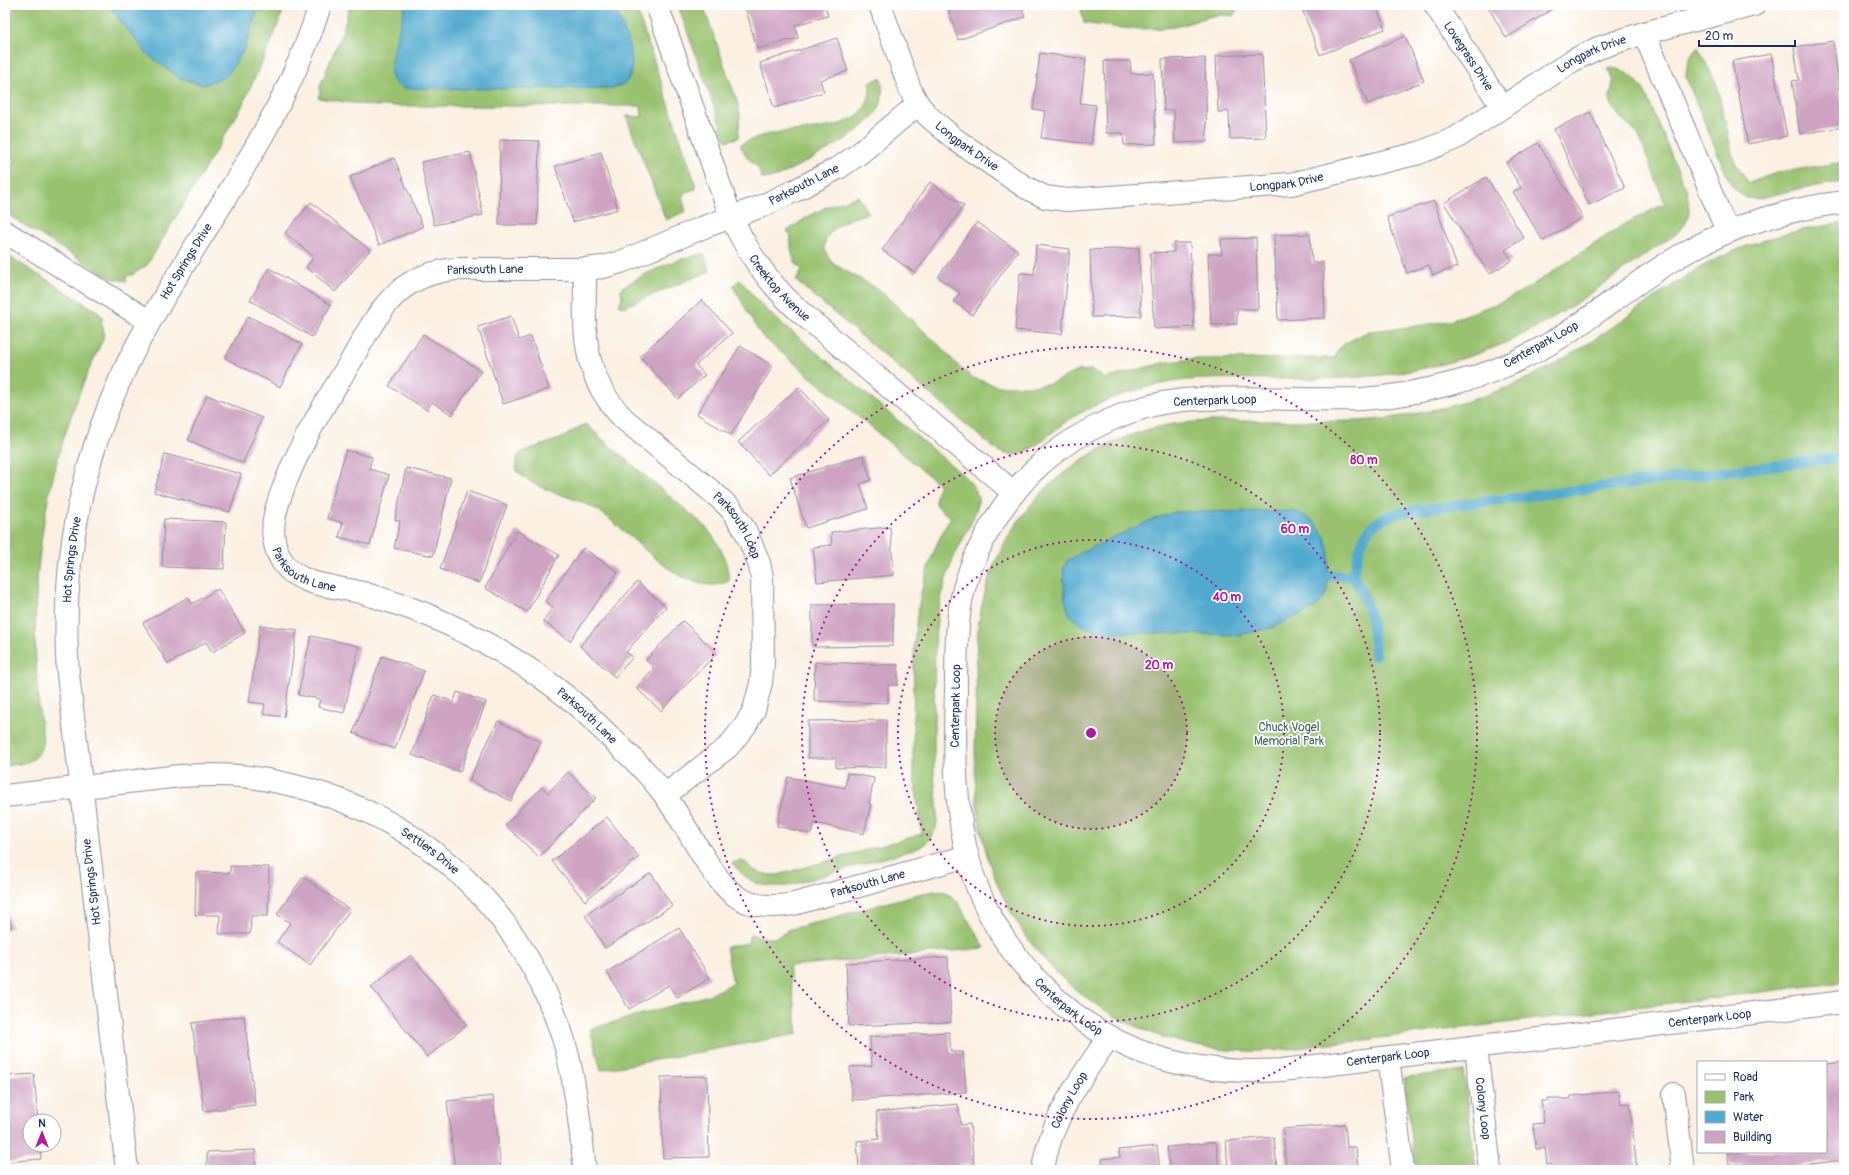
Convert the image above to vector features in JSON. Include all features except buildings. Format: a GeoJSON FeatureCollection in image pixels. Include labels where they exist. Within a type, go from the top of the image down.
{"type":"FeatureCollection","features":[{"type":"Feature","properties":{"kind":"street","name":"Hot Springs Drive"},"geometry":{"type":"LineString","coordinates":[[127,1170],[71,708],[66,650],[68,593],[73,540],[80,496],[97,437],[120,380],[149,322],[268,126],[297,67],[320,5]]}},
{"type":"Feature","properties":{"kind":"street","name":"Creektop Avenue"},"geometry":{"type":"LineString","coordinates":[[657,5],[731,218],[757,265],[783,295],[1014,493]]}},
{"type":"Feature","properties":{"kind":"street","name":"Longpark Drive"},"geometry":{"type":"LineString","coordinates":[[880,5],[906,81],[918,104],[928,116],[956,140],[1025,187],[1045,197],[1067,200],[1268,187],[1302,182],[1429,150],[1456,138],[1584,54],[1644,33],[1754,5]]}},
{"type":"Feature","properties":{"kind":"street","name":"Lovegrass Drive"},"geometry":{"type":"LineString","coordinates":[[1435,5],[1502,107]]}},
{"type":"Feature","properties":{"kind":"street"},"geometry":{"type":"LineString","coordinates":[[1644,33],[1727,231]]}},
{"type":"Feature","properties":{"kind":"street","name":"Parksouth Lane"},"geometry":{"type":"LineString","coordinates":[[918,104],[860,153],[840,167],[773,202],[612,265],[585,269],[456,269],[440,271],[424,276],[396,294],[379,314],[306,436],[295,459],[278,504],[273,524],[274,538],[278,552],[284,564],[300,577],[315,583],[368,595],[416,610],[466,633],[520,664],[558,691],[591,718],[652,779],[665,795],[723,885],[739,898],[760,906],[774,907],[794,904],[968,856]]}},
{"type":"Feature","properties":{"kind":"street","name":"Centerpark Loop"},"geometry":{"type":"LineString","coordinates":[[1844,202],[1779,214],[1727,231],[1676,258],[1555,340],[1529,355],[1489,372],[1440,387],[1384,397],[1351,399],[1183,400],[1155,405],[1109,421],[1069,442],[1040,466],[1014,493],[997,517],[974,562],[966,585],[960,610],[955,708],[956,781],[959,811],[968,856],[975,880],[984,901],[1015,955],[1052,994],[1074,1013],[1109,1037],[1155,1057],[1204,1069],[1230,1071],[1282,1070],[1844,1002]]}},
{"type":"Feature","properties":{"kind":"street"},"geometry":{"type":"LineString","coordinates":[[5,232],[149,322]]}},
{"type":"Feature","properties":{"kind":"street","name":"Parksouth Loop"},"geometry":{"type":"LineString","coordinates":[[585,269],[585,326],[587,350],[593,373],[601,391],[611,406],[624,419],[716,495],[730,509],[749,538],[761,570],[763,664],[761,683],[754,710],[745,726],[728,746],[665,795]]}},
{"type":"Feature","properties":{"kind":"street","name":"Settlers Drive"},"geometry":{"type":"LineString","coordinates":[[5,796],[180,776],[218,775],[256,778],[311,790],[358,806],[382,818],[428,847],[449,864],[490,906],[518,944],[546,996],[556,1019],[570,1063],[575,1088],[585,1170]]}},
{"type":"Feature","properties":{"kind":"street","name":"Colony Loop"},"geometry":{"type":"LineString","coordinates":[[1043,1170],[1055,1128],[1065,1106],[1082,1076],[1109,1037]]}},
{"type":"Feature","properties":{"kind":"street","name":"Colony Loop"},"geometry":{"type":"LineString","coordinates":[[1476,1047],[1490,1170]]}},
{"type":"Feature","properties":{"kind":"street"},"geometry":{"type":"LineString","coordinates":[[1388,1058],[1403,1170]]}},
{"type":"Feature","properties":{"kind":"street"},"geometry":{"type":"LineString","coordinates":[[1674,1094],[1683,1170]]}},
{"type":"Feature","properties":{"kind":"green space"},"geometry":{"type":"Polygon","coordinates":[[[5,5],[285,5],[272,40],[240,110],[147,265],[132,275],[126,276],[127,281],[110,278],[5,213],[5,177],[14,161],[5,148],[5,5]]]}},
{"type":"Feature","properties":{"kind":"green space"},"geometry":{"type":"Polygon","coordinates":[[[350,5],[635,5],[694,179],[696,189],[685,192],[682,198],[686,211],[666,220],[626,116],[642,117],[641,106],[375,106],[318,98],[320,86],[343,30],[350,5]]]}},
{"type":"Feature","properties":{"kind":"green space"},"geometry":{"type":"Polygon","coordinates":[[[678,5],[703,5],[738,104],[740,115],[738,138],[726,141],[678,5]]]}},
{"type":"Feature","properties":{"kind":"green space"},"geometry":{"type":"Polygon","coordinates":[[[1080,5],[1241,5],[1233,16],[1210,16],[1173,27],[1140,29],[1117,28],[1084,23],[1080,5]]]}},
{"type":"Feature","properties":{"kind":"green space"},"geometry":{"type":"Polygon","coordinates":[[[1698,47],[1717,85],[1734,161],[1749,183],[1776,173],[1844,162],[1844,182],[1802,188],[1756,199],[1746,198],[1733,187],[1686,78],[1689,61],[1692,54],[1698,47]]]}},
{"type":"Feature","properties":{"kind":"green space"},"geometry":{"type":"Polygon","coordinates":[[[1612,68],[1623,71],[1632,76],[1645,92],[1686,190],[1689,213],[1685,225],[1675,235],[1558,315],[1534,329],[1508,341],[1455,361],[1404,372],[1354,377],[1302,379],[1200,379],[1170,382],[1133,391],[1098,404],[1067,421],[1028,451],[1011,455],[1000,452],[994,448],[796,281],[802,270],[794,259],[791,251],[791,236],[787,231],[824,208],[858,196],[869,213],[842,223],[831,232],[824,245],[825,251],[832,263],[878,289],[942,348],[958,366],[973,378],[998,386],[1034,386],[1052,383],[1077,371],[1091,370],[1100,374],[1104,379],[1162,363],[1190,359],[1335,358],[1339,348],[1344,344],[1369,331],[1449,321],[1501,302],[1528,288],[1623,225],[1665,203],[1638,134],[1620,118],[1611,103],[1610,97],[1613,82],[1608,69],[1612,68]]]}},
{"type":"Feature","properties":{"kind":"green space"},"geometry":{"type":"Polygon","coordinates":[[[881,78],[882,99],[880,106],[873,117],[849,137],[777,177],[762,179],[758,167],[750,160],[740,145],[755,138],[770,134],[824,128],[852,119],[862,110],[869,98],[870,82],[881,78]]]}},
{"type":"Feature","properties":{"kind":"green space","name":"Chuck Vogel Memorial Park"},"geometry":{"type":"Polygon","coordinates":[[[1844,223],[1844,982],[1289,1049],[1235,1051],[1183,1043],[1135,1026],[1092,1002],[1053,969],[1022,929],[997,883],[981,831],[978,816],[975,771],[977,644],[979,618],[982,605],[991,573],[1004,544],[1021,517],[1041,493],[1065,472],[1091,454],[1119,440],[1166,425],[1213,421],[1373,420],[1433,410],[1473,400],[1530,377],[1572,354],[1690,274],[1726,255],[1764,240],[1804,230],[1844,223]]]}},
{"type":"Feature","properties":{"kind":"green space"},"geometry":{"type":"Polygon","coordinates":[[[5,254],[97,311],[104,318],[101,320],[104,332],[103,339],[81,389],[64,438],[51,486],[42,536],[37,585],[35,636],[37,688],[43,742],[38,755],[34,758],[24,763],[5,766],[5,254]]]}},
{"type":"Feature","properties":{"kind":"green space"},"geometry":{"type":"Polygon","coordinates":[[[704,254],[710,271],[623,307],[619,305],[622,298],[621,289],[626,285],[653,270],[685,258],[704,254]]]}},
{"type":"Feature","properties":{"kind":"green space"},"geometry":{"type":"Polygon","coordinates":[[[740,279],[755,298],[772,315],[963,475],[971,483],[978,497],[975,514],[948,572],[940,603],[937,624],[935,645],[934,773],[938,814],[936,827],[927,842],[919,848],[787,886],[769,886],[756,883],[744,876],[732,863],[741,861],[761,873],[778,875],[922,834],[913,768],[915,629],[921,596],[930,563],[951,517],[942,511],[936,504],[937,491],[940,485],[763,337],[733,286],[740,279]]]}},
{"type":"Feature","properties":{"kind":"green space"},"geometry":{"type":"Polygon","coordinates":[[[586,424],[611,447],[704,525],[718,544],[727,565],[729,581],[712,585],[694,582],[676,573],[594,508],[534,484],[517,471],[516,460],[522,452],[562,438],[586,424]]]}},
{"type":"Feature","properties":{"kind":"green space"},"geometry":{"type":"Polygon","coordinates":[[[934,891],[946,892],[957,901],[985,948],[789,966],[798,1034],[601,1070],[590,1029],[709,995],[733,983],[726,947],[748,943],[750,934],[766,938],[774,938],[788,930],[914,895],[934,891]]]}},
{"type":"Feature","properties":{"kind":"green space"},"geometry":{"type":"Polygon","coordinates":[[[1463,1070],[1476,1170],[1416,1170],[1404,1078],[1463,1070]]]}},
{"type":"Feature","properties":{"kind":"water"},"geometry":{"type":"Polygon","coordinates":[[[108,5],[259,5],[245,48],[227,76],[203,85],[180,78],[147,54],[108,5]]]}},
{"type":"Feature","properties":{"kind":"water"},"geometry":{"type":"Polygon","coordinates":[[[405,5],[614,5],[625,32],[631,53],[631,72],[627,81],[614,88],[403,88],[395,83],[392,78],[390,65],[405,5]]]}},
{"type":"Feature","properties":{"kind":"water"},"geometry":{"type":"Polygon","coordinates":[[[1295,511],[1315,522],[1325,537],[1329,553],[1327,591],[1322,601],[1313,609],[1271,628],[1238,635],[1099,632],[1079,624],[1069,614],[1065,600],[1063,570],[1067,561],[1084,551],[1149,521],[1174,512],[1295,511]]]}},
{"type":"Feature","properties":{"kind":"waterway"},"geometry":{"type":"LineString","coordinates":[[1375,656],[1372,624],[1363,595],[1353,576],[1359,550],[1368,532],[1374,525],[1394,514],[1844,457]]}},
{"type":"Feature","properties":{"kind":"waterway"},"geometry":{"type":"LineString","coordinates":[[1315,575],[1353,576]]}}]}
